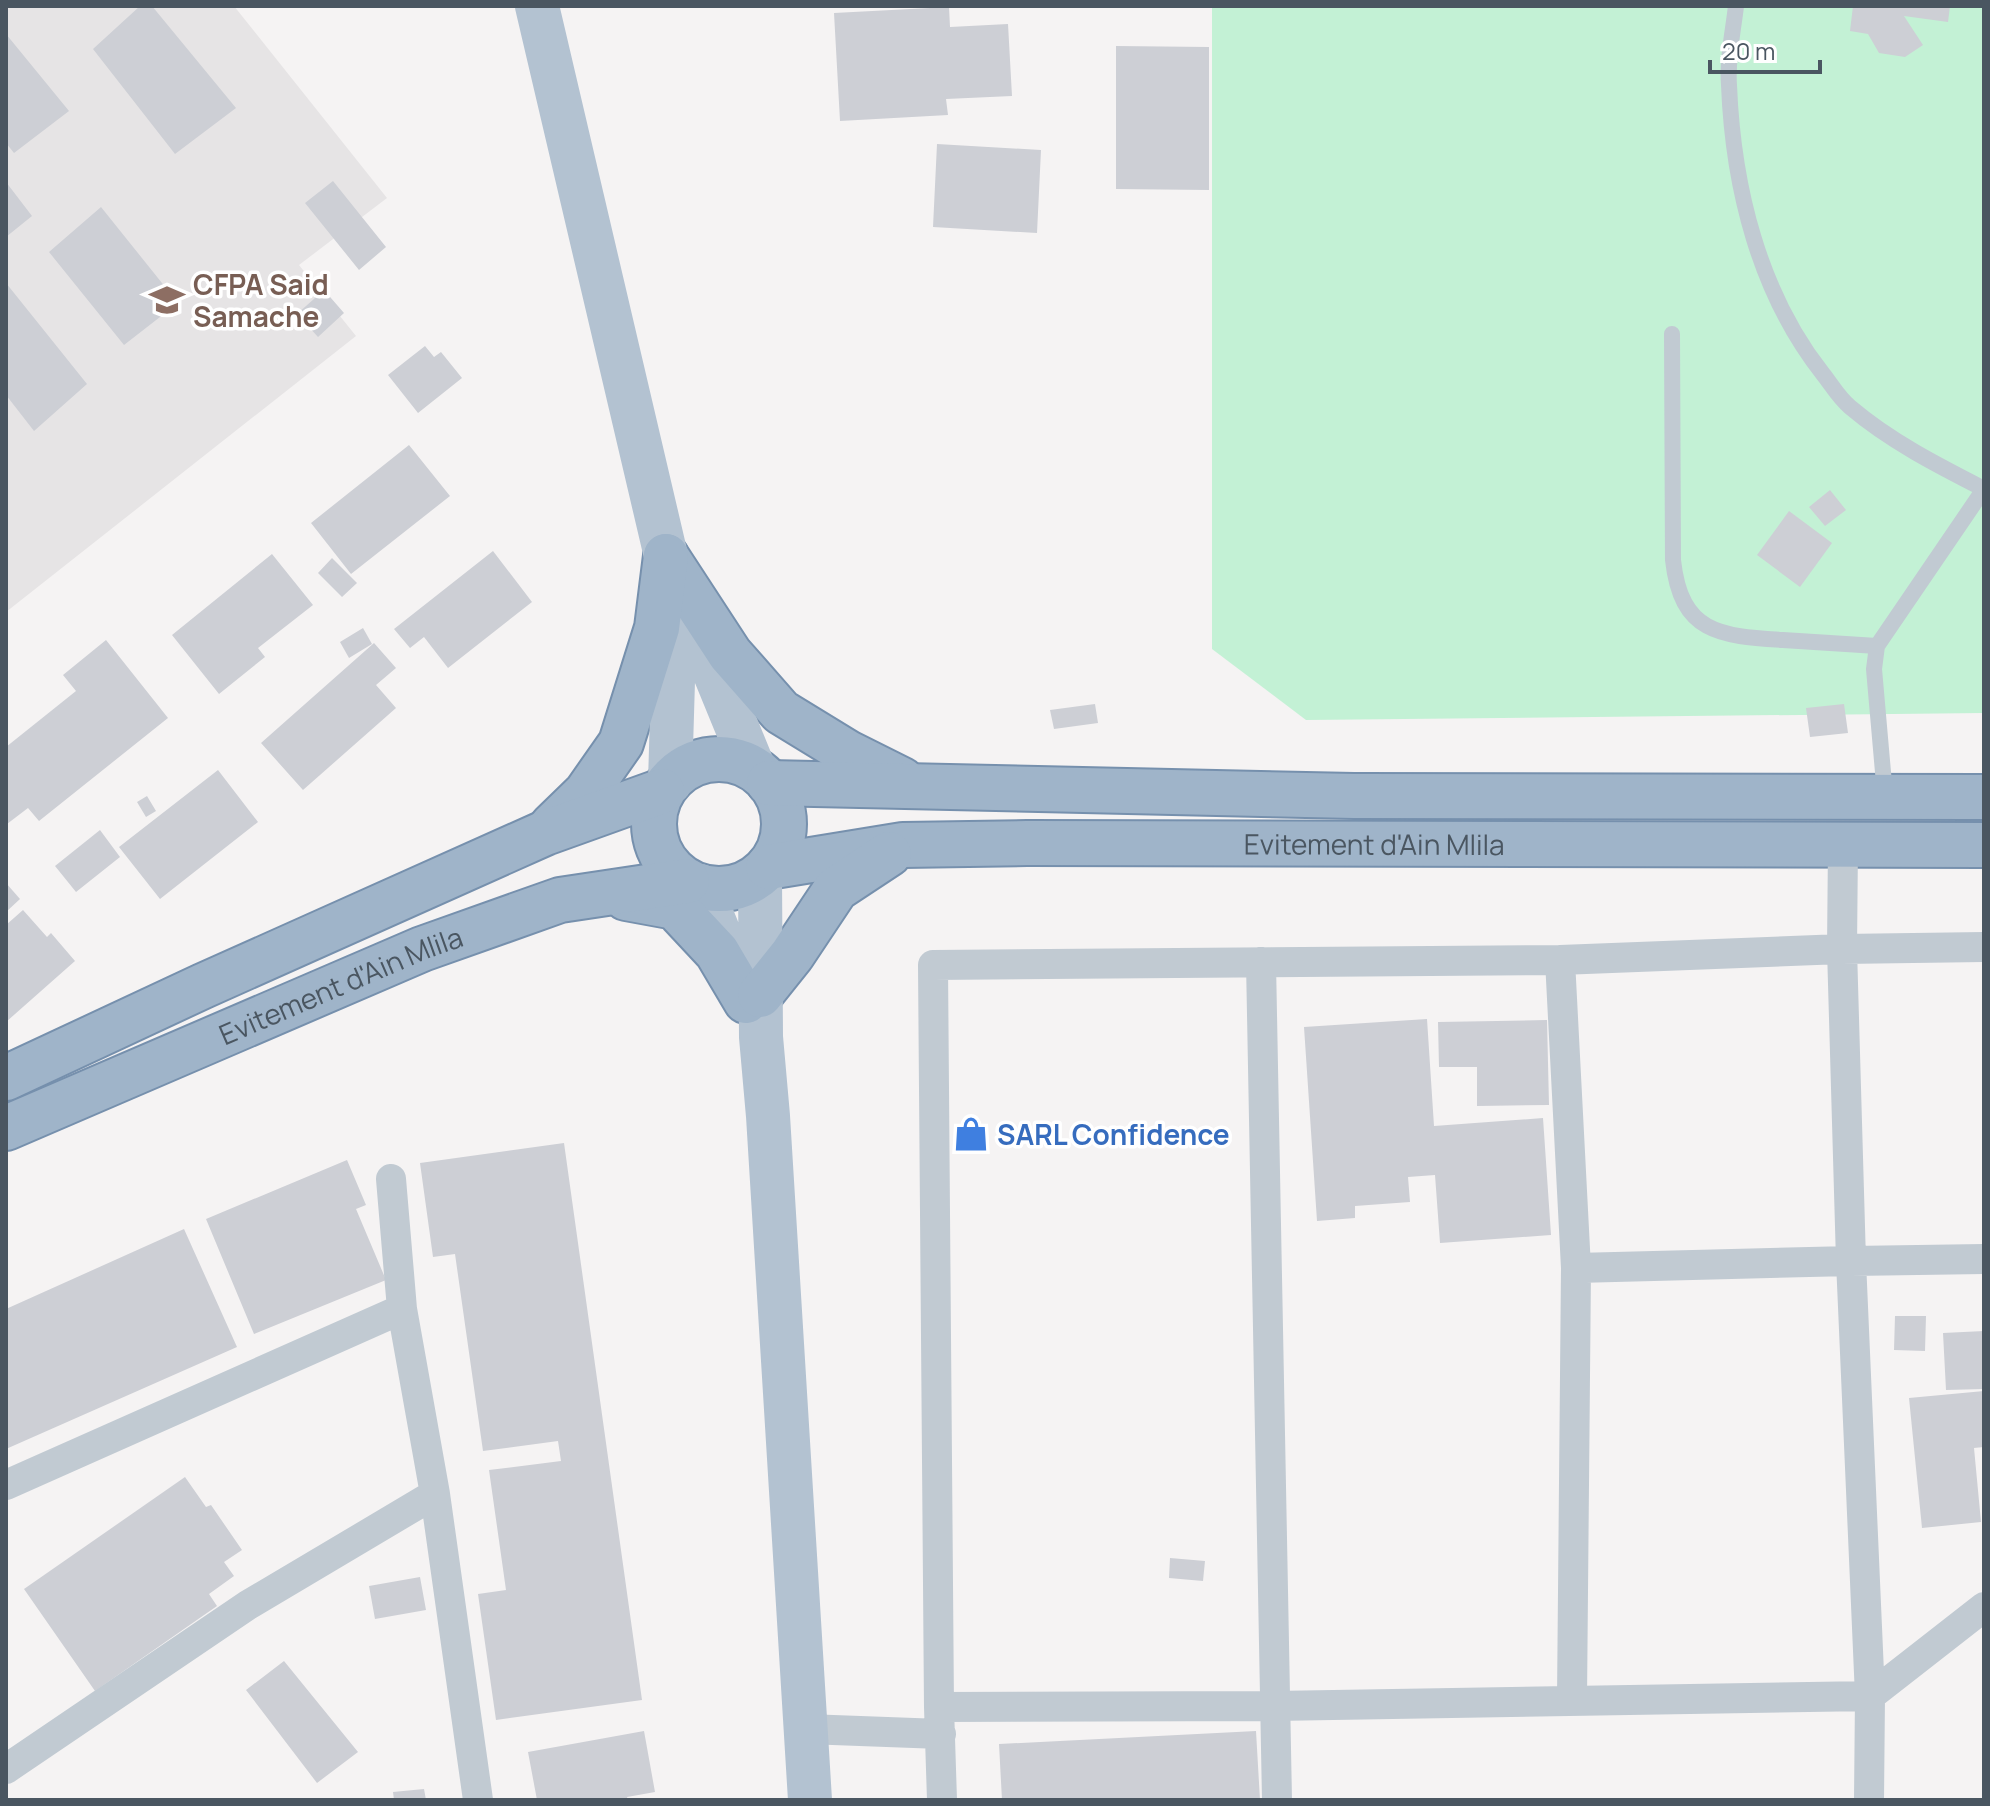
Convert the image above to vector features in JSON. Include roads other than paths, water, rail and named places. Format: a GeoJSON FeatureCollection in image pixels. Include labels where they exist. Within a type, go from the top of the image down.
{"type":"FeatureCollection","features":[{"type":"Feature","properties":{"kind":"highway"},"geometry":{"type":"LineString","coordinates":[[666,556],[730,654],[781,712],[848,753],[914,786]]}},
{"type":"Feature","properties":{"kind":"highway"},"geometry":{"type":"LineString","coordinates":[[545,833],[586,793],[621,743],[657,628],[666,556]]}},
{"type":"Feature","properties":{"kind":"highway"},"geometry":{"type":"LineString","coordinates":[[714,759],[735,761],[761,776],[780,801],[784,821],[782,841],[764,871],[737,887],[711,889],[673,871],[662,857],[656,841],[654,815],[666,786],[694,764],[714,759]]}},
{"type":"Feature","properties":{"kind":"highway","name":"Evitement d'Ain Mlila"},"geometry":{"type":"LineString","coordinates":[[761,776],[914,786],[1354,796],[1984,797]]}},
{"type":"Feature","properties":{"kind":"highway","name":"Evitement d'Ain Mlila"},"geometry":{"type":"LineString","coordinates":[[6,1078],[545,833],[666,786]]}},
{"type":"Feature","properties":{"kind":"highway"},"geometry":{"type":"LineString","coordinates":[[560,900],[616,896],[675,907],[717,952],[756,1011],[836,889],[903,845]]}},
{"type":"Feature","properties":{"kind":"highway","name":"Evitement d'Ain Mlila"},"geometry":{"type":"LineString","coordinates":[[764,871],[903,845],[1984,845]]}},
{"type":"Feature","properties":{"kind":"highway","name":"Evitement d'Ain Mlila"},"geometry":{"type":"LineString","coordinates":[[6,1128],[422,949],[560,900],[694,883]]}},
{"type":"Feature","properties":{"kind":"main road"},"geometry":{"type":"LineString","coordinates":[[537,6],[666,556],[674,647],[666,786]]}},
{"type":"Feature","properties":{"kind":"main road"},"geometry":{"type":"LineString","coordinates":[[666,556],[761,776]]}},
{"type":"Feature","properties":{"kind":"main road"},"geometry":{"type":"LineString","coordinates":[[764,871],[756,1011],[810,1800]]}},
{"type":"Feature","properties":{"kind":"main road"},"geometry":{"type":"LineString","coordinates":[[694,883],[756,1011]]}},
{"type":"Feature","properties":{"kind":"street"},"geometry":{"type":"LineString","coordinates":[[1843,844],[1842,949],[1851,1261],[1870,1696],[1869,1800]]}},
{"type":"Feature","properties":{"kind":"street"},"geometry":{"type":"LineString","coordinates":[[942,1800],[933,965],[1560,960],[1984,947]]}},
{"type":"Feature","properties":{"kind":"street"},"geometry":{"type":"LineString","coordinates":[[1560,960],[1576,1268],[1572,1699]]}},
{"type":"Feature","properties":{"kind":"street"},"geometry":{"type":"LineString","coordinates":[[1261,962],[1277,1800]]}},
{"type":"Feature","properties":{"kind":"street"},"geometry":{"type":"LineString","coordinates":[[391,1179],[402,1309],[435,1494],[478,1800]]}},
{"type":"Feature","properties":{"kind":"street"},"geometry":{"type":"LineString","coordinates":[[1576,1268],[1984,1259]]}},
{"type":"Feature","properties":{"kind":"street"},"geometry":{"type":"LineString","coordinates":[[6,1485],[402,1309]]}},
{"type":"Feature","properties":{"kind":"street"},"geometry":{"type":"LineString","coordinates":[[6,1769],[248,1605],[435,1494]]}},
{"type":"Feature","properties":{"kind":"street"},"geometry":{"type":"LineString","coordinates":[[806,1729],[1274,1706],[1870,1696],[1984,1607]]}},
{"type":"Feature","properties":{"kind":"lane"},"geometry":{"type":"LineString","coordinates":[[1736,6],[1728,82],[1735,150],[1752,235],[1773,293],[1801,346],[1848,405],[1918,455],[1984,489],[1877,646],[1874,669],[1885,796]]}},
{"type":"Feature","properties":{"kind":"lane"},"geometry":{"type":"LineString","coordinates":[[1672,334],[1673,560],[1676,588],[1690,612],[1709,628],[1734,637],[1877,646]]}},
{"type":"Feature","properties":{"kind":"place","name":"CFPA Said Samache"},"geometry":{"type":"Point","coordinates":[167,300]}},
{"type":"Feature","properties":{"kind":"place","name":"SARL Confidence"},"geometry":{"type":"Point","coordinates":[971,1134]}}]}
